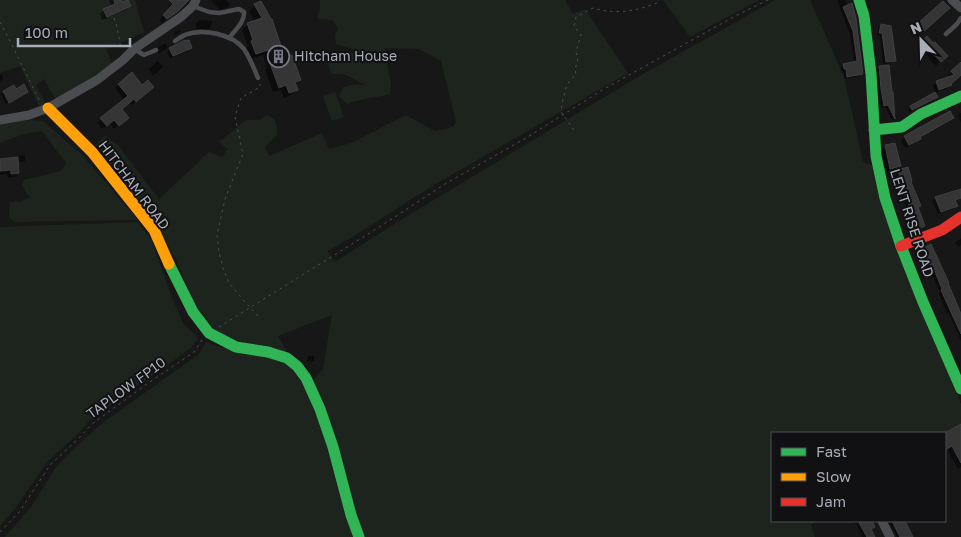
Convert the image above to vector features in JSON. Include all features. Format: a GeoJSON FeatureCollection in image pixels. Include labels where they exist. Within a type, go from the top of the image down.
{"type":"FeatureCollection","features":[{"type":"Feature","properties":{"kind":"street","name":"LENT RISE ROAD"},"geometry":{"type":"LineString","coordinates":[[859,0],[864,16],[871,74],[878,174],[901,246],[958,375],[961,389]]}},
{"type":"Feature","properties":{"kind":"street"},"geometry":{"type":"LineString","coordinates":[[864,16],[866,0]]}},
{"type":"Feature","properties":{"kind":"street"},"geometry":{"type":"LineString","coordinates":[[952,0],[961,8]]}},
{"type":"Feature","properties":{"kind":"street"},"geometry":{"type":"LineString","coordinates":[[0,120],[29,115],[46,109],[97,80],[134,50],[181,17],[194,3]]}},
{"type":"Feature","properties":{"kind":"street"},"geometry":{"type":"LineString","coordinates":[[874,130],[902,127],[921,114],[961,96]]}},
{"type":"Feature","properties":{"kind":"street","name":"HITCHAM ROAD"},"geometry":{"type":"LineString","coordinates":[[46,109],[92,152],[154,230],[193,312],[209,333],[236,347],[268,352],[288,358],[306,378],[320,409],[333,447],[359,537]]}},
{"type":"Feature","properties":{"kind":"street"},"geometry":{"type":"LineString","coordinates":[[901,246],[935,233],[961,217]]}},
{"type":"Feature","properties":{"kind":"street"},"geometry":{"type":"LineString","coordinates":[[882,522],[890,537]]}},
{"type":"Feature","properties":{"kind":"lane"},"geometry":{"type":"LineString","coordinates":[[194,3],[210,12],[219,13],[239,9],[244,12],[243,20],[229,38]]}},
{"type":"Feature","properties":{"kind":"lane"},"geometry":{"type":"LineString","coordinates":[[946,34],[961,18]]}},
{"type":"Feature","properties":{"kind":"lane"},"geometry":{"type":"LineString","coordinates":[[175,41],[186,34],[200,32],[212,32],[229,38],[244,49],[258,78]]}},
{"type":"Feature","properties":{"kind":"lane"},"geometry":{"type":"LineString","coordinates":[[134,50],[144,55],[156,50]]}},
{"type":"Feature","properties":{"kind":"path"},"geometry":{"type":"LineString","coordinates":[[574,130],[561,112],[566,88],[570,80],[576,75],[575,68],[578,62],[576,52],[581,35],[574,26],[576,17],[594,8],[604,12],[620,12],[650,6],[659,2],[658,0]]}},
{"type":"Feature","properties":{"kind":"path","name":"TAPLOW FP10"},"geometry":{"type":"LineString","coordinates":[[0,532],[20,511],[50,465],[92,424],[194,352],[209,333],[445,184],[526,138],[604,89],[768,0]]}},
{"type":"Feature","properties":{"kind":"path"},"geometry":{"type":"LineString","coordinates":[[114,18],[123,60]]}},
{"type":"Feature","properties":{"kind":"path"},"geometry":{"type":"LineString","coordinates":[[0,22],[46,109]]}},
{"type":"Feature","properties":{"kind":"path"},"geometry":{"type":"LineString","coordinates":[[258,78],[260,86],[241,98],[235,117],[244,154],[225,199],[217,235],[219,252],[229,283],[258,316]]}},
{"type":"Feature","properties":{"kind":"shaded area"},"geometry":{"type":"Polygon","coordinates":[[[0,0],[135,0],[144,32],[108,49],[105,45],[112,64],[96,79],[57,102],[44,79],[36,85],[46,104],[39,106],[20,66],[0,73],[0,0]]]}},
{"type":"Feature","properties":{"kind":"shaded area"},"geometry":{"type":"Polygon","coordinates":[[[320,0],[565,0],[573,14],[585,9],[628,73],[429,188],[351,238],[327,251],[335,262],[399,221],[636,78],[775,0],[810,0],[844,77],[863,162],[872,165],[918,302],[961,404],[961,425],[946,433],[771,432],[771,522],[816,522],[811,525],[815,537],[363,537],[312,381],[323,369],[332,315],[278,336],[289,355],[249,345],[217,332],[196,310],[177,261],[165,241],[96,145],[104,136],[117,144],[159,199],[209,152],[222,157],[228,149],[219,142],[246,120],[259,120],[267,115],[274,119],[277,135],[265,147],[269,156],[322,133],[329,149],[351,143],[406,115],[435,131],[453,127],[456,122],[441,61],[419,49],[384,48],[389,54],[387,65],[391,83],[390,94],[347,104],[339,96],[343,87],[366,85],[343,74],[332,74],[328,64],[334,57],[348,55],[356,50],[336,44],[335,36],[338,28],[332,20],[317,19],[320,0]]]}},
{"type":"Feature","properties":{"kind":"shaded area"},"geometry":{"type":"Polygon","coordinates":[[[663,0],[759,0],[690,37],[663,0]]]}},
{"type":"Feature","properties":{"kind":"shaded area"},"geometry":{"type":"Polygon","coordinates":[[[335,92],[344,117],[332,121],[323,96],[335,92]]]}},
{"type":"Feature","properties":{"kind":"shaded area"},"geometry":{"type":"Polygon","coordinates":[[[30,120],[43,121],[81,154],[138,220],[14,222],[9,217],[10,202],[20,202],[30,197],[22,185],[24,180],[61,171],[66,163],[42,131],[24,134],[0,143],[0,123],[30,120]]]}},
{"type":"Feature","properties":{"kind":"shaded area"},"geometry":{"type":"Polygon","coordinates":[[[138,222],[152,241],[183,323],[198,338],[191,348],[88,422],[78,434],[48,461],[14,510],[0,526],[0,227],[138,222]]]}},
{"type":"Feature","properties":{"kind":"shaded area"},"geometry":{"type":"Polygon","coordinates":[[[206,342],[269,357],[292,365],[314,402],[353,537],[5,537],[31,507],[56,467],[83,440],[104,422],[199,354],[206,342]]]}},
{"type":"Feature","properties":{"kind":"building"},"geometry":{"type":"Polygon","coordinates":[[[114,0],[121,0],[122,2],[128,0],[131,6],[107,17],[103,9],[115,4],[114,0]]]}},
{"type":"Feature","properties":{"kind":"building"},"geometry":{"type":"Polygon","coordinates":[[[169,0],[189,0],[167,19],[163,15],[173,4],[169,0]]]}},
{"type":"Feature","properties":{"kind":"building","name":"Hitcham House"},"geometry":{"type":"Polygon","coordinates":[[[261,1],[272,19],[285,58],[292,55],[301,80],[295,82],[298,90],[289,93],[286,85],[279,88],[270,63],[273,62],[268,50],[256,54],[247,23],[262,18],[254,4],[261,1]]]}},
{"type":"Feature","properties":{"kind":"building"},"geometry":{"type":"Polygon","coordinates":[[[943,1],[950,8],[922,33],[916,25],[943,1]]]}},
{"type":"Feature","properties":{"kind":"building"},"geometry":{"type":"Polygon","coordinates":[[[852,3],[856,18],[863,74],[847,77],[843,64],[857,61],[853,31],[843,7],[852,3]]]}},
{"type":"Feature","properties":{"kind":"building"},"geometry":{"type":"Polygon","coordinates":[[[881,24],[891,26],[896,61],[886,62],[882,33],[879,33],[881,24]]]}},
{"type":"Feature","properties":{"kind":"building"},"geometry":{"type":"Polygon","coordinates":[[[927,36],[948,56],[941,62],[921,42],[927,36]]]}},
{"type":"Feature","properties":{"kind":"building"},"geometry":{"type":"Polygon","coordinates":[[[189,40],[192,48],[173,56],[169,48],[189,40]]]}},
{"type":"Feature","properties":{"kind":"building"},"geometry":{"type":"Polygon","coordinates":[[[961,62],[961,75],[952,85],[939,90],[936,81],[954,75],[951,71],[961,62]]]}},
{"type":"Feature","properties":{"kind":"building"},"geometry":{"type":"Polygon","coordinates":[[[889,65],[895,119],[888,105],[884,106],[881,89],[879,66],[889,65]]]}},
{"type":"Feature","properties":{"kind":"building"},"geometry":{"type":"Polygon","coordinates":[[[132,72],[142,85],[148,80],[154,87],[136,102],[134,99],[122,109],[129,118],[119,126],[114,120],[107,126],[100,118],[128,96],[118,84],[132,72]]]}},
{"type":"Feature","properties":{"kind":"building"},"geometry":{"type":"Polygon","coordinates":[[[24,84],[28,92],[9,103],[3,91],[14,85],[16,89],[24,84]]]}},
{"type":"Feature","properties":{"kind":"building"},"geometry":{"type":"Polygon","coordinates":[[[935,92],[938,97],[912,110],[910,106],[935,92]]]}},
{"type":"Feature","properties":{"kind":"building"},"geometry":{"type":"Polygon","coordinates":[[[950,111],[954,118],[909,145],[904,136],[950,111]]]}},
{"type":"Feature","properties":{"kind":"building"},"geometry":{"type":"Polygon","coordinates":[[[895,143],[901,166],[890,169],[885,145],[895,143]]]}},
{"type":"Feature","properties":{"kind":"building"},"geometry":{"type":"Polygon","coordinates":[[[18,157],[19,173],[11,174],[11,170],[0,171],[0,159],[18,157]]]}},
{"type":"Feature","properties":{"kind":"building"},"geometry":{"type":"Polygon","coordinates":[[[908,167],[911,182],[921,206],[918,207],[925,226],[916,230],[910,216],[913,214],[903,191],[898,170],[908,167]]]}},
{"type":"Feature","properties":{"kind":"building"},"geometry":{"type":"Polygon","coordinates":[[[961,189],[961,198],[955,200],[958,206],[941,212],[935,197],[961,189]]]}},
{"type":"Feature","properties":{"kind":"building"},"geometry":{"type":"Polygon","coordinates":[[[931,244],[961,314],[961,334],[941,290],[932,264],[930,265],[923,248],[931,244]]]}},
{"type":"Feature","properties":{"kind":"building"},"geometry":{"type":"Polygon","coordinates":[[[961,424],[961,463],[952,446],[946,449],[946,432],[961,424]]]}},
{"type":"Feature","properties":{"kind":"building"},"geometry":{"type":"Polygon","coordinates":[[[859,522],[872,522],[875,527],[871,529],[875,537],[867,537],[859,522]]]}},
{"type":"Feature","properties":{"kind":"building"},"geometry":{"type":"Polygon","coordinates":[[[892,522],[906,522],[913,537],[900,537],[892,522]]]}},
{"type":"Feature","properties":{"kind":"traffic: fast"},"geometry":{"type":"LineString","coordinates":[[859,0],[864,16],[871,74],[876,156],[885,198],[923,302],[961,389]]}},
{"type":"Feature","properties":{"kind":"traffic: fast"},"geometry":{"type":"LineString","coordinates":[[874,130],[902,127],[921,114],[961,96]]}},
{"type":"Feature","properties":{"kind":"traffic: fast"},"geometry":{"type":"LineString","coordinates":[[169,264],[193,312],[209,333],[236,347],[268,352],[287,358],[297,366],[306,378],[320,409],[333,447],[351,515],[359,537]]}},
{"type":"Feature","properties":{"kind":"traffic: slow"},"geometry":{"type":"LineString","coordinates":[[48,108],[92,152],[154,230],[169,264]]}},
{"type":"Feature","properties":{"kind":"traffic: jam"},"geometry":{"type":"LineString","coordinates":[[901,246],[942,230],[961,217]]}},
{"type":"Feature","properties":{"kind":"place","name":"Hitcham House"},"geometry":{"type":"Point","coordinates":[278,56]}}]}
